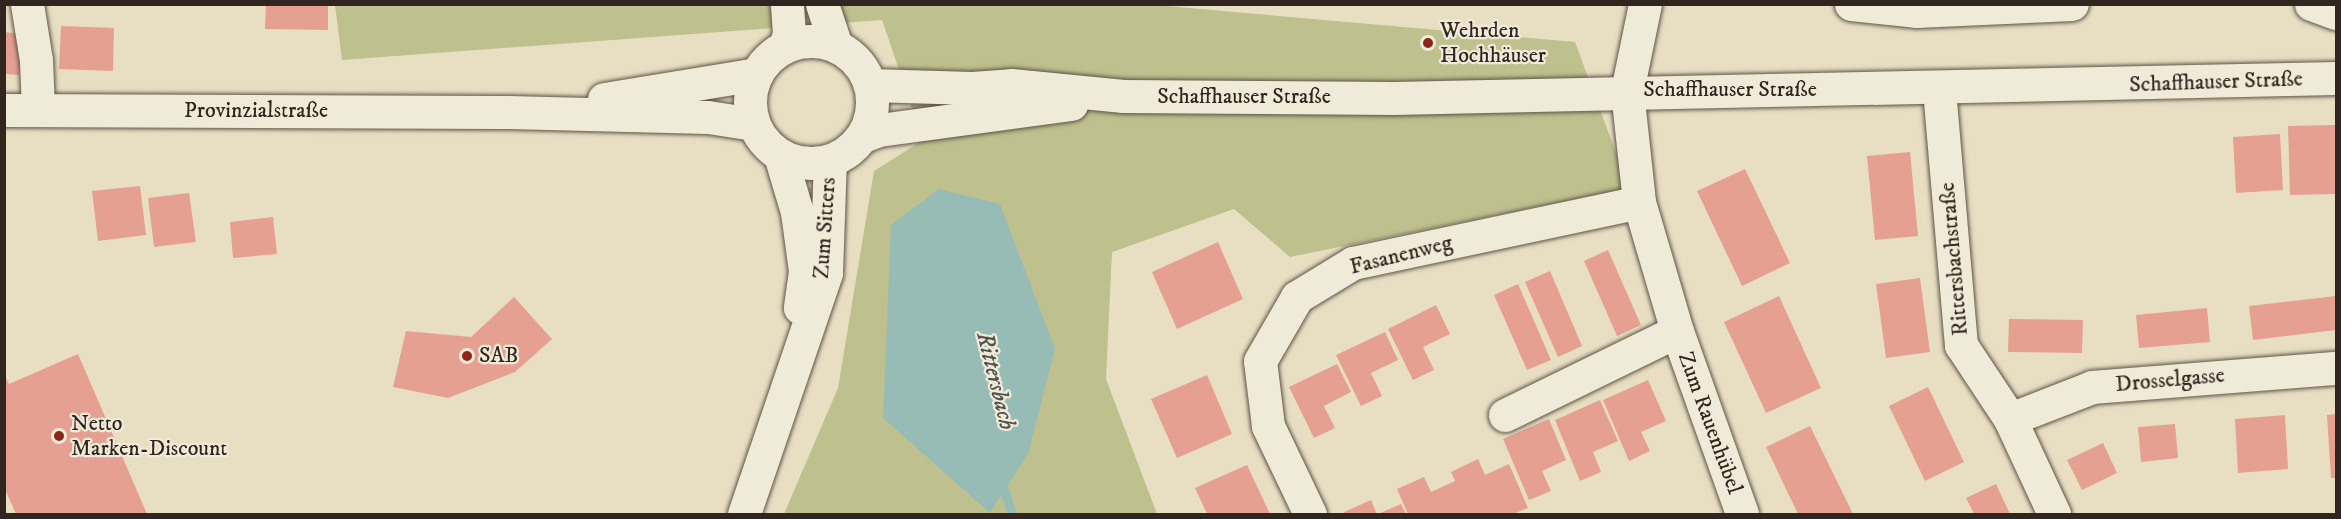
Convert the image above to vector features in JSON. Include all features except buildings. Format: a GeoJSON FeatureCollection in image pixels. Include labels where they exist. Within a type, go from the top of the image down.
{"type":"FeatureCollection","features":[{"type":"Feature","properties":{"kind":"street"},"geometry":{"type":"LineString","coordinates":[[27,4],[36,60],[38,110]]}},
{"type":"Feature","properties":{"kind":"street"},"geometry":{"type":"LineString","coordinates":[[785,46],[789,34],[787,4]]}},
{"type":"Feature","properties":{"kind":"street"},"geometry":{"type":"LineString","coordinates":[[822,4],[836,46]]}},
{"type":"Feature","properties":{"kind":"street","name":"Zum Rauenhübel"},"geometry":{"type":"LineString","coordinates":[[1645,4],[1627,91],[1639,202],[1677,331],[1743,514]]}},
{"type":"Feature","properties":{"kind":"street"},"geometry":{"type":"LineString","coordinates":[[1851,4],[1918,8],[2072,4]]}},
{"type":"Feature","properties":{"kind":"street"},"geometry":{"type":"LineString","coordinates":[[2311,4],[2337,13]]}},
{"type":"Feature","properties":{"kind":"street"},"geometry":{"type":"LineString","coordinates":[[802,41],[819,41],[836,46],[851,55],[862,69],[870,85],[872,102],[870,120],[862,136],[843,155],[830,161],[813,164],[796,162],[780,155],[764,142],[753,124],[749,108],[750,91],[756,74],[768,57],[785,46],[802,41]]}},
{"type":"Feature","properties":{"kind":"street","name":"Provinzialstraße"},"geometry":{"type":"LineString","coordinates":[[508,112],[709,84],[756,74]]}},
{"type":"Feature","properties":{"kind":"street","name":"Schaffhauser Straße"},"geometry":{"type":"LineString","coordinates":[[870,85],[972,88],[1011,85],[1123,96],[1483,98],[1627,91],[1939,89],[2337,78]]}},
{"type":"Feature","properties":{"kind":"street","name":"Rittersbachstraße"},"geometry":{"type":"LineString","coordinates":[[1939,89],[1961,345],[2010,419],[2054,514]]}},
{"type":"Feature","properties":{"kind":"street","name":"Schaffhauser Straße"},"geometry":{"type":"LineString","coordinates":[[862,136],[879,130],[1123,96]]}},
{"type":"Feature","properties":{"kind":"street","name":"Provinzialstraße"},"geometry":{"type":"LineString","coordinates":[[4,110],[508,112],[708,117],[753,124]]}},
{"type":"Feature","properties":{"kind":"street","name":"Zum Sitters"},"geometry":{"type":"LineString","coordinates":[[780,155],[797,212],[804,271],[794,363]]}},
{"type":"Feature","properties":{"kind":"street","name":"Zum Sitters"},"geometry":{"type":"LineString","coordinates":[[744,514],[826,273],[830,161]]}},
{"type":"Feature","properties":{"kind":"street","name":"Fasanenweg"},"geometry":{"type":"LineString","coordinates":[[1310,514],[1268,426],[1260,361],[1297,297],[1353,263],[1639,202]]}},
{"type":"Feature","properties":{"kind":"street","name":"Zum Rauenhübel"},"geometry":{"type":"LineString","coordinates":[[1505,415],[1677,331]]}},
{"type":"Feature","properties":{"kind":"street","name":"Drosselgasse"},"geometry":{"type":"LineString","coordinates":[[2010,419],[2092,387],[2337,368]]}},
{"type":"Feature","properties":{"kind":"green space"},"geometry":{"type":"Polygon","coordinates":[[[1143,4],[1575,42],[1629,188],[1290,257],[1234,209],[1112,252],[1106,379],[1157,514],[784,514],[838,388],[874,171],[923,140],[882,20],[342,60],[335,5],[1143,4]]]}},
{"type":"Feature","properties":{"kind":"water"},"geometry":{"type":"Polygon","coordinates":[[[939,189],[1000,204],[1055,349],[1028,454],[990,513],[883,418],[891,225],[939,189]]]}},
{"type":"Feature","properties":{"kind":"waterway","name":"Rittersbach"},"geometry":{"type":"LineString","coordinates":[[1001,480],[1012,514]]}},
{"type":"Feature","properties":{"kind":"place","name":"Wehrden Hochhäuser"},"geometry":{"type":"Point","coordinates":[1428,43]}},
{"type":"Feature","properties":{"kind":"place","name":"SAB"},"geometry":{"type":"Point","coordinates":[467,356]}},
{"type":"Feature","properties":{"kind":"place","name":"Netto Marken-Discount"},"geometry":{"type":"Point","coordinates":[59,436]}}]}
